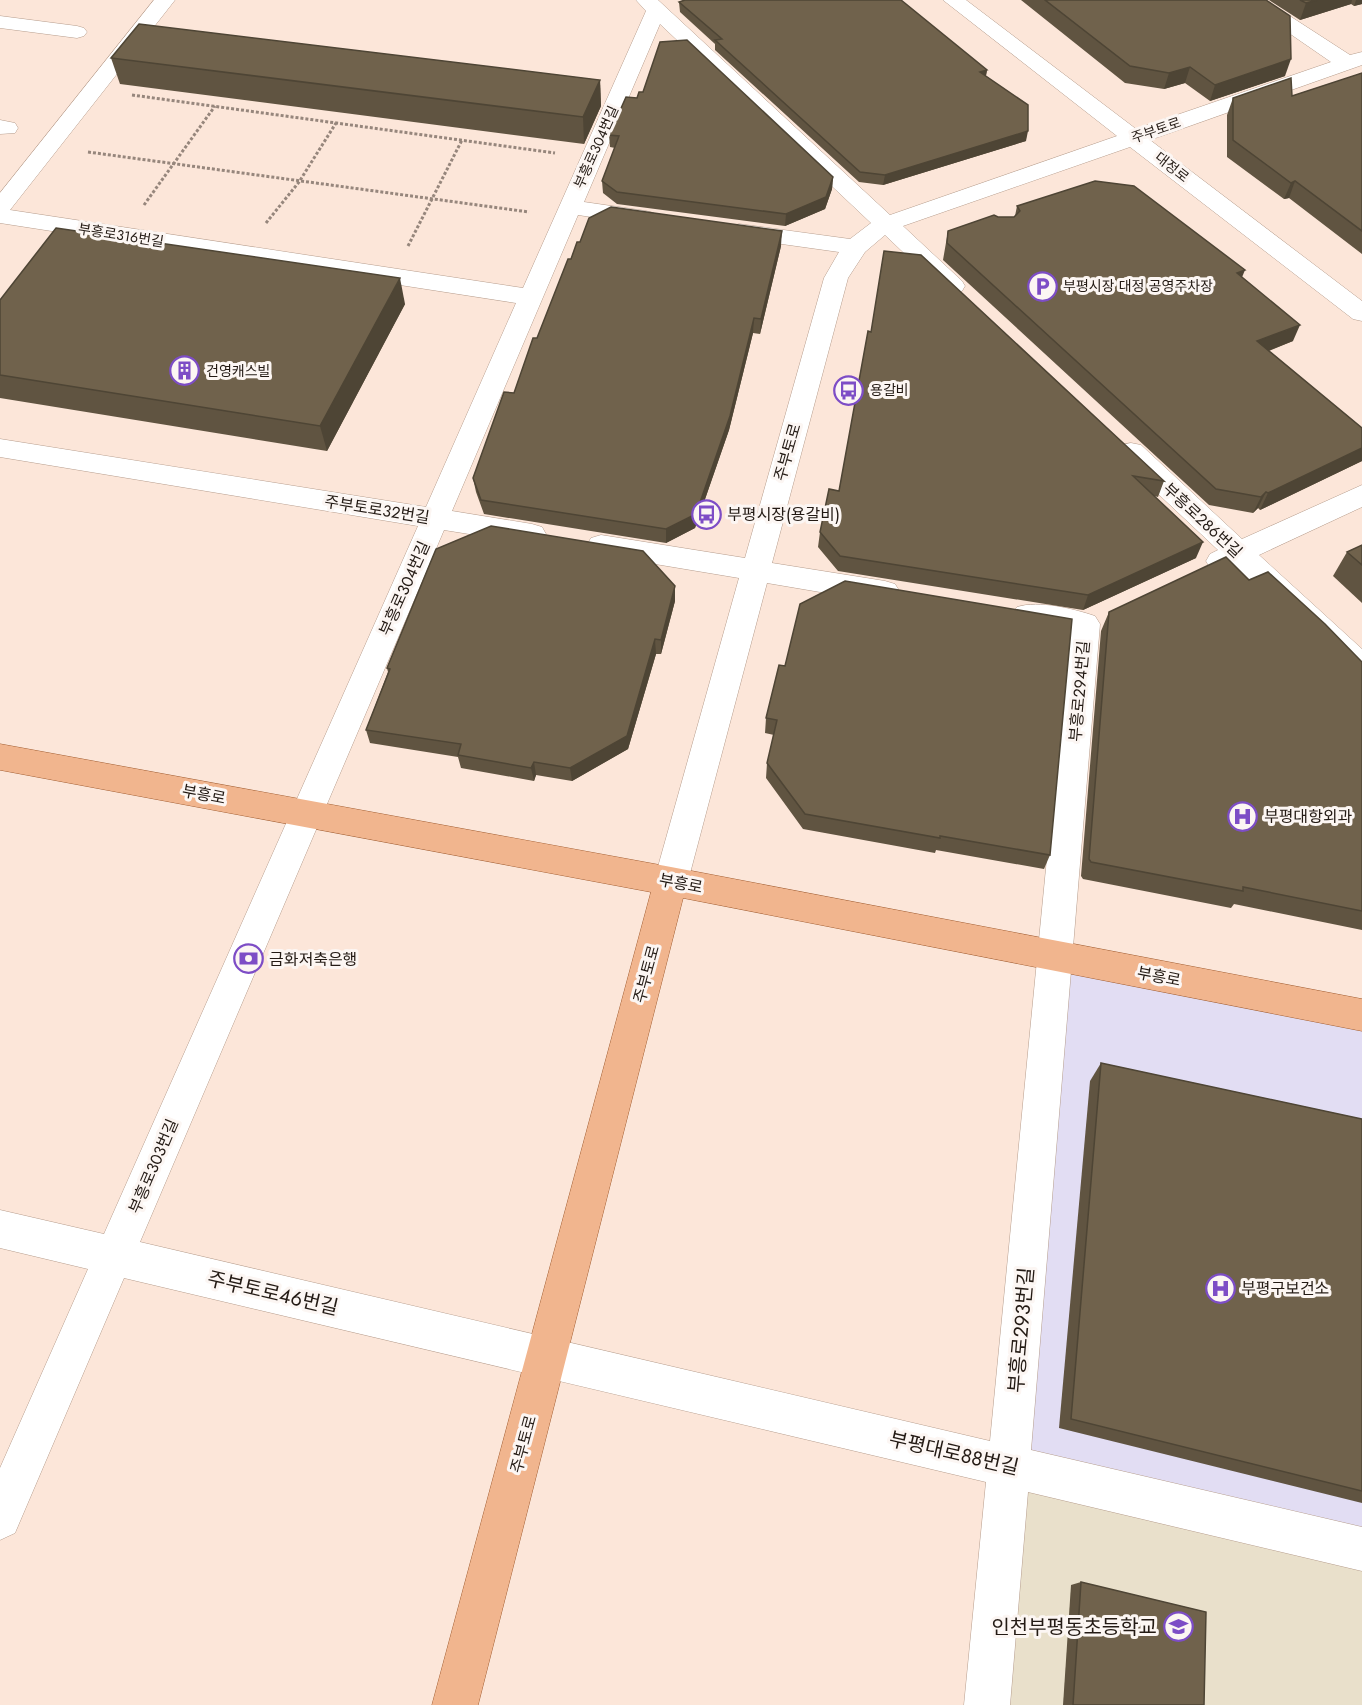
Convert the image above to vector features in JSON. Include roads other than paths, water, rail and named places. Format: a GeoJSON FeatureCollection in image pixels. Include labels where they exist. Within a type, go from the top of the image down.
{"type":"FeatureCollection","features":[{"type":"Feature","properties":{"kind":"main road","name":"부흥로"},"geometry":{"type":"LineString","coordinates":[[0,757],[671,881],[1362,1015]]}},
{"type":"Feature","properties":{"kind":"main road","name":"주부토로"},"geometry":{"type":"LineString","coordinates":[[455,1705],[671,881]]}},
{"type":"Feature","properties":{"kind":"street"},"geometry":{"type":"LineString","coordinates":[[0,208],[165,0]]}},
{"type":"Feature","properties":{"kind":"street"},"geometry":{"type":"LineString","coordinates":[[631,0],[660,4],[887,225],[959,287]]}},
{"type":"Feature","properties":{"kind":"street","name":"대정로"},"geometry":{"type":"LineString","coordinates":[[953,0],[1362,313]]}},
{"type":"Feature","properties":{"kind":"street"},"geometry":{"type":"LineString","coordinates":[[1251,0],[1354,61]]}},
{"type":"Feature","properties":{"kind":"street","name":"부흥로304번길"},"geometry":{"type":"LineString","coordinates":[[306,813],[592,158],[606,95],[660,4]]}},
{"type":"Feature","properties":{"kind":"street"},"geometry":{"type":"LineString","coordinates":[[0,22],[77,32]]}},
{"type":"Feature","properties":{"kind":"street"},"geometry":{"type":"LineString","coordinates":[[136,37],[159,40]]}},
{"type":"Feature","properties":{"kind":"street","name":"주부토로"},"geometry":{"type":"LineString","coordinates":[[671,881],[754,570],[836,278],[853,247],[869,233],[887,225],[977,204],[1135,138],[1354,61]]}},
{"type":"Feature","properties":{"kind":"street"},"geometry":{"type":"LineString","coordinates":[[568,212],[664,220]]}},
{"type":"Feature","properties":{"kind":"street","name":"부흥로316번길"},"geometry":{"type":"LineString","coordinates":[[0,216],[531,297]]}},
{"type":"Feature","properties":{"kind":"street"},"geometry":{"type":"LineString","coordinates":[[711,227],[853,247]]}},
{"type":"Feature","properties":{"kind":"street","name":"부흥로286번길"},"geometry":{"type":"LineString","coordinates":[[1116,438],[1362,667]]}},
{"type":"Feature","properties":{"kind":"street","name":"주부토로32번길"},"geometry":{"type":"LineString","coordinates":[[0,448],[908,595]]}},
{"type":"Feature","properties":{"kind":"street"},"geometry":{"type":"LineString","coordinates":[[1198,572],[1362,495]]}},
{"type":"Feature","properties":{"kind":"street","name":"부흥로294번길"},"geometry":{"type":"LineString","coordinates":[[1002,611],[1095,619],[1055,955]]}},
{"type":"Feature","properties":{"kind":"street","name":"부흥로303번길"},"geometry":{"type":"LineString","coordinates":[[0,1518],[306,813]]}},
{"type":"Feature","properties":{"kind":"street","name":"부흥로293번길"},"geometry":{"type":"LineString","coordinates":[[987,1705],[1055,955]]}},
{"type":"Feature","properties":{"kind":"street","name":"주부토로46번길"},"geometry":{"type":"LineString","coordinates":[[0,1229],[546,1356]]}},
{"type":"Feature","properties":{"kind":"street","name":"부평대로88번길"},"geometry":{"type":"LineString","coordinates":[[546,1356],[1362,1549]]}},
{"type":"Feature","properties":{"kind":"place","name":"부평시장 대정 공영주차장"},"geometry":{"type":"Point","coordinates":[1042,286]}},
{"type":"Feature","properties":{"kind":"place","name":"건영캐스빌"},"geometry":{"type":"Point","coordinates":[185,371]}},
{"type":"Feature","properties":{"kind":"place","name":"용갈비"},"geometry":{"type":"Point","coordinates":[849,390]}},
{"type":"Feature","properties":{"kind":"place","name":"부평시장(용갈비)"},"geometry":{"type":"Point","coordinates":[706,514]}},
{"type":"Feature","properties":{"kind":"place","name":"부평대항외과"},"geometry":{"type":"Point","coordinates":[1243,816]}},
{"type":"Feature","properties":{"kind":"place","name":"금화저축은행"},"geometry":{"type":"Point","coordinates":[248,959]}},
{"type":"Feature","properties":{"kind":"place","name":"부평구보건소"},"geometry":{"type":"Point","coordinates":[1220,1288]}},
{"type":"Feature","properties":{"kind":"place","name":"인천부평동초등학교"},"geometry":{"type":"Point","coordinates":[1178,1627]}}]}
